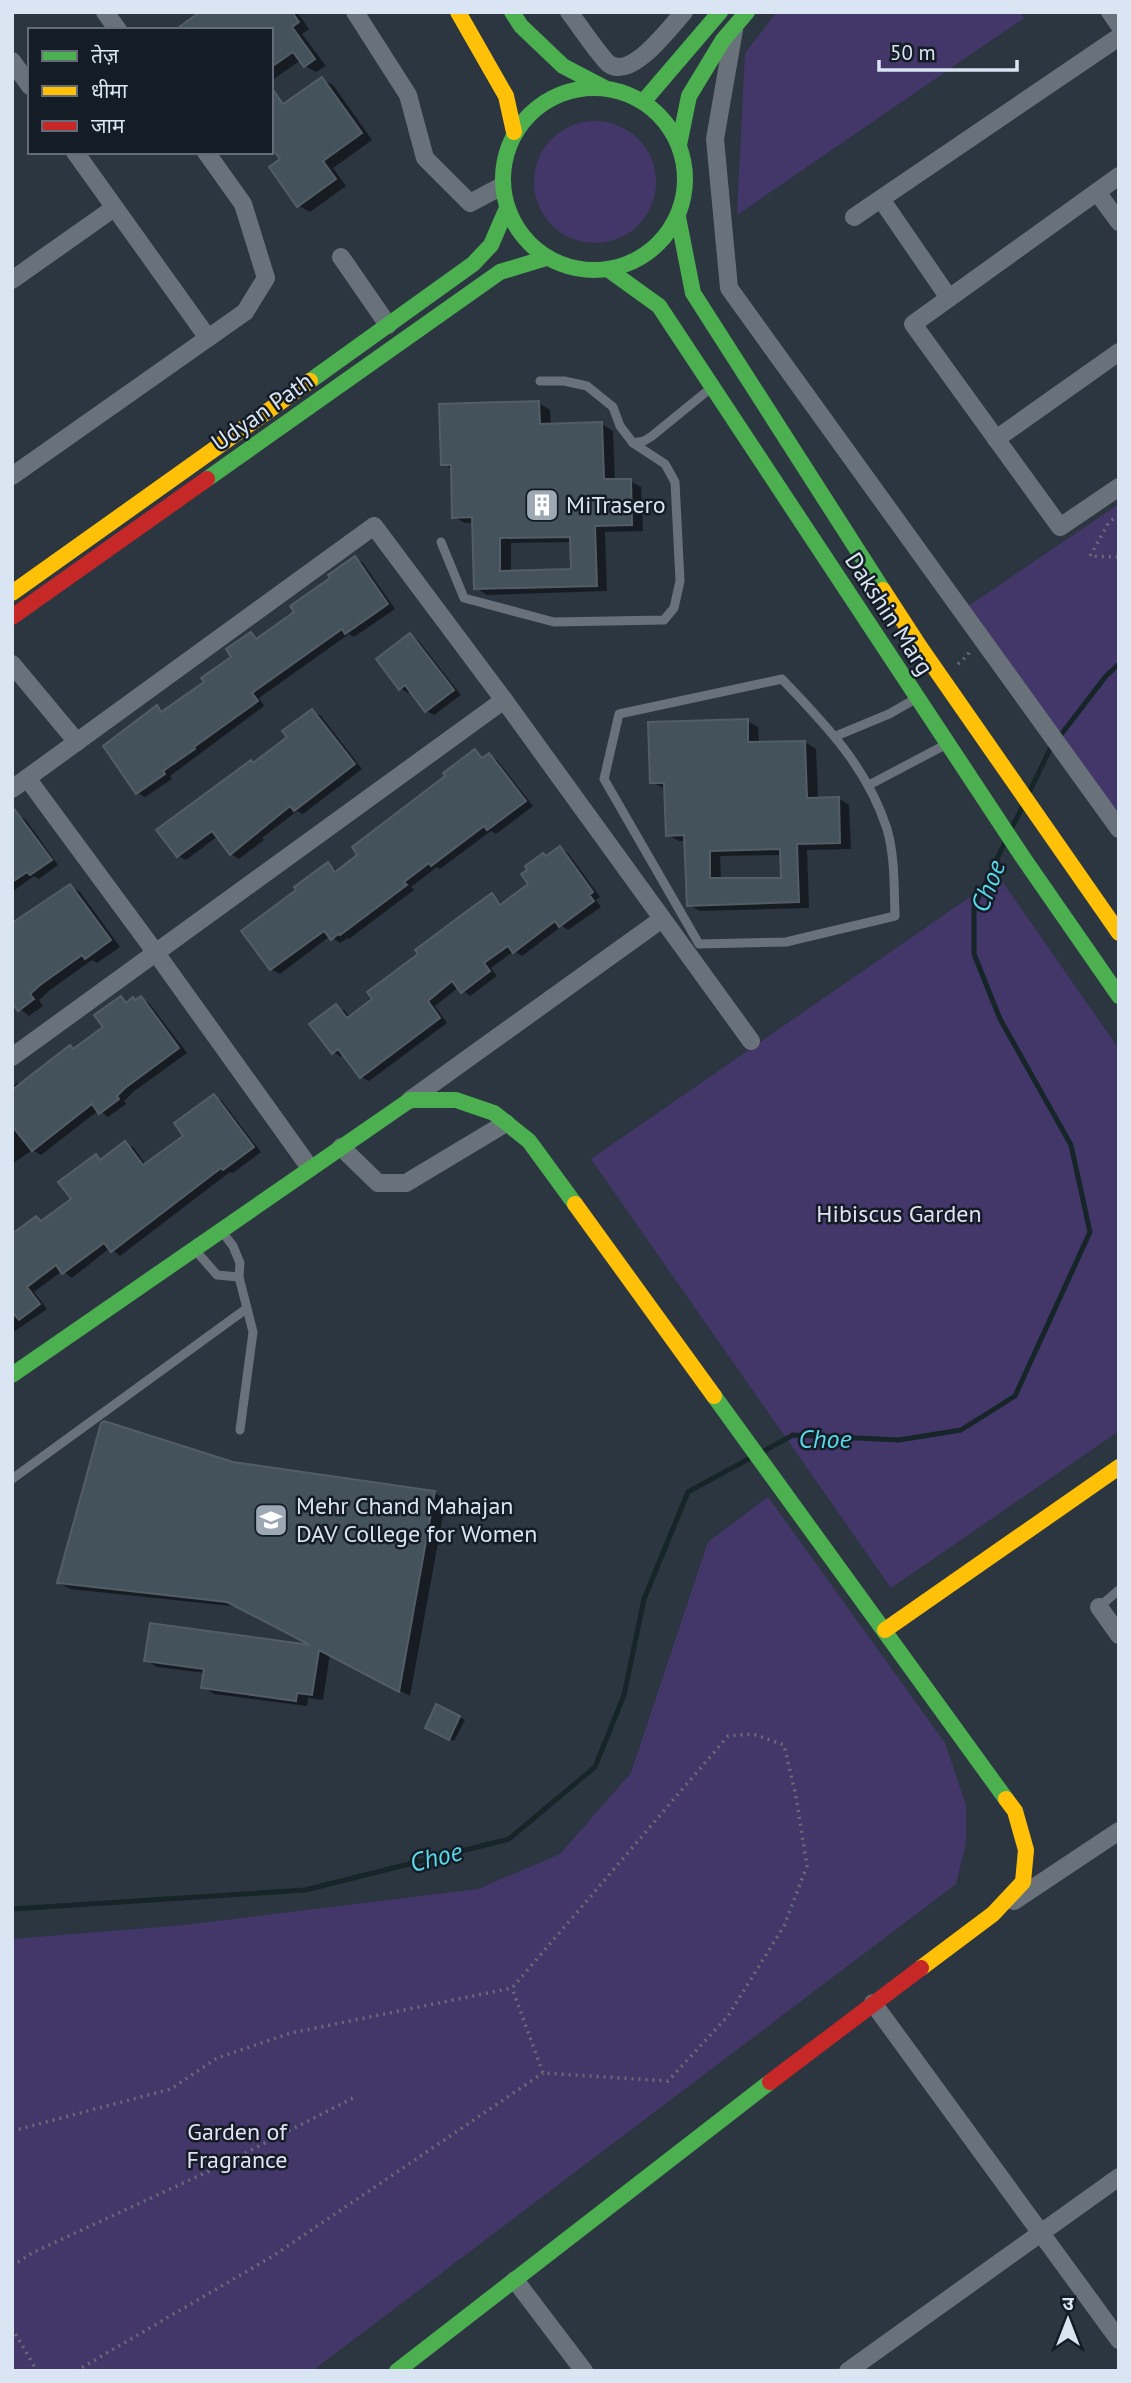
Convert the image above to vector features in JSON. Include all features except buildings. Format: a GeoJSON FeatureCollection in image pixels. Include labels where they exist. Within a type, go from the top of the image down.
{"type":"FeatureCollection","features":[{"type":"Feature","properties":{"kind":"main road"},"geometry":{"type":"LineString","coordinates":[[458,12],[506,96],[514,132]]}},
{"type":"Feature","properties":{"kind":"main road"},"geometry":{"type":"LineString","coordinates":[[512,12],[521,26],[563,66],[605,88],[643,102],[655,111],[675,135],[679,145],[686,180],[684,199],[678,217],[660,243],[639,259],[609,270],[587,271],[546,258],[535,250],[510,217],[502,186],[508,146],[514,132],[528,115],[549,99],[571,90],[605,88]]}},
{"type":"Feature","properties":{"kind":"main road"},"geometry":{"type":"LineString","coordinates":[[643,102],[720,12]]}},
{"type":"Feature","properties":{"kind":"main road"},"geometry":{"type":"LineString","coordinates":[[679,145],[689,96],[723,40],[747,12]]}},
{"type":"Feature","properties":{"kind":"main road","name":"Udyan Path"},"geometry":{"type":"LineString","coordinates":[[12,593],[473,264],[491,244],[507,208]]}},
{"type":"Feature","properties":{"kind":"main road","name":"Dakshin Marg"},"geometry":{"type":"LineString","coordinates":[[678,217],[693,293],[920,647],[1119,933]]}},
{"type":"Feature","properties":{"kind":"main road","name":"Udyan Path"},"geometry":{"type":"LineString","coordinates":[[12,617],[474,289],[500,272],[546,258]]}},
{"type":"Feature","properties":{"kind":"main road","name":"Dakshin Marg"},"geometry":{"type":"LineString","coordinates":[[609,270],[659,306],[978,790],[1119,996]]}},
{"type":"Feature","properties":{"kind":"main road"},"geometry":{"type":"LineString","coordinates":[[12,1375],[410,1100],[456,1100],[494,1113],[529,1141],[1015,1811],[1026,1850],[1023,1882],[993,1914],[873,2003],[397,2371]]}},
{"type":"Feature","properties":{"kind":"main road"},"geometry":{"type":"LineString","coordinates":[[885,1630],[1119,1467]]}},
{"type":"Feature","properties":{"kind":"street"},"geometry":{"type":"LineString","coordinates":[[105,12],[117,28]]}},
{"type":"Feature","properties":{"kind":"street"},"geometry":{"type":"LineString","coordinates":[[355,12],[408,95],[425,158],[470,203],[502,186]]}},
{"type":"Feature","properties":{"kind":"street"},"geometry":{"type":"LineString","coordinates":[[569,12],[609,64],[622,68],[638,61],[684,12]]}},
{"type":"Feature","properties":{"kind":"street"},"geometry":{"type":"LineString","coordinates":[[1110,12],[1119,25]]}},
{"type":"Feature","properties":{"kind":"street"},"geometry":{"type":"LineString","coordinates":[[734,27],[715,139],[729,288],[1119,829]]}},
{"type":"Feature","properties":{"kind":"street"},"geometry":{"type":"LineString","coordinates":[[854,217],[1119,37]]}},
{"type":"Feature","properties":{"kind":"street"},"geometry":{"type":"LineString","coordinates":[[14,68],[28,84]]}},
{"type":"Feature","properties":{"kind":"street"},"geometry":{"type":"LineString","coordinates":[[76,154],[208,338]]}},
{"type":"Feature","properties":{"kind":"street"},"geometry":{"type":"LineString","coordinates":[[12,476],[245,312],[266,278],[243,204],[207,154]]}},
{"type":"Feature","properties":{"kind":"street"},"geometry":{"type":"LineString","coordinates":[[1119,176],[913,324],[1060,527],[1119,487]]}},
{"type":"Feature","properties":{"kind":"street"},"geometry":{"type":"LineString","coordinates":[[1097,192],[1119,222]]}},
{"type":"Feature","properties":{"kind":"street"},"geometry":{"type":"LineString","coordinates":[[880,199],[949,298]]}},
{"type":"Feature","properties":{"kind":"street"},"geometry":{"type":"LineString","coordinates":[[12,280],[114,208]]}},
{"type":"Feature","properties":{"kind":"street"},"geometry":{"type":"LineString","coordinates":[[341,257],[388,325]]}},
{"type":"Feature","properties":{"kind":"street"},"geometry":{"type":"LineString","coordinates":[[996,439],[1119,352]]}},
{"type":"Feature","properties":{"kind":"street"},"geometry":{"type":"LineString","coordinates":[[12,789],[374,526],[504,700],[751,1041]]}},
{"type":"Feature","properties":{"kind":"street"},"geometry":{"type":"LineString","coordinates":[[12,664],[77,742]]}},
{"type":"Feature","properties":{"kind":"street"},"geometry":{"type":"LineString","coordinates":[[12,1057],[504,700]]}},
{"type":"Feature","properties":{"kind":"street"},"geometry":{"type":"LineString","coordinates":[[27,778],[310,1168]]}},
{"type":"Feature","properties":{"kind":"street"},"geometry":{"type":"LineString","coordinates":[[410,1100],[662,919]]}},
{"type":"Feature","properties":{"kind":"street"},"geometry":{"type":"LineString","coordinates":[[341,1147],[378,1183],[407,1183],[506,1123]]}},
{"type":"Feature","properties":{"kind":"street"},"geometry":{"type":"LineString","coordinates":[[1099,1607],[1119,1635]]}},
{"type":"Feature","properties":{"kind":"street"},"geometry":{"type":"LineString","coordinates":[[993,1914],[1119,1831]]}},
{"type":"Feature","properties":{"kind":"street"},"geometry":{"type":"LineString","coordinates":[[873,2003],[1119,2340]]}},
{"type":"Feature","properties":{"kind":"street"},"geometry":{"type":"LineString","coordinates":[[848,2371],[1119,2177]]}},
{"type":"Feature","properties":{"kind":"street"},"geometry":{"type":"LineString","coordinates":[[515,2280],[584,2371]]}},
{"type":"Feature","properties":{"kind":"lane"},"geometry":{"type":"LineString","coordinates":[[441,542],[464,598],[554,622],[664,620],[674,608],[680,581],[675,482],[666,464],[633,443],[620,426],[612,407],[587,386],[564,381],[540,381]]}},
{"type":"Feature","properties":{"kind":"lane"},"geometry":{"type":"LineString","coordinates":[[633,443],[652,436],[712,387]]}},
{"type":"Feature","properties":{"kind":"lane"},"geometry":{"type":"LineString","coordinates":[[782,679],[836,736],[869,785],[888,831],[894,874],[895,916],[786,942],[698,944],[604,779],[619,714],[782,679]]}},
{"type":"Feature","properties":{"kind":"lane"},"geometry":{"type":"LineString","coordinates":[[836,736],[889,714],[917,698]]}},
{"type":"Feature","properties":{"kind":"lane"},"geometry":{"type":"LineString","coordinates":[[869,785],[947,743]]}},
{"type":"Feature","properties":{"kind":"lane"},"geometry":{"type":"LineString","coordinates":[[221,1230],[233,1246],[240,1263],[239,1277],[253,1332],[240,1430]]}},
{"type":"Feature","properties":{"kind":"lane"},"geometry":{"type":"LineString","coordinates":[[194,1248],[217,1275],[239,1277]]}},
{"type":"Feature","properties":{"kind":"lane"},"geometry":{"type":"LineString","coordinates":[[12,1479],[246,1309]]}},
{"type":"Feature","properties":{"kind":"lane"},"geometry":{"type":"LineString","coordinates":[[1099,1607],[1119,1590]]}},
{"type":"Feature","properties":{"kind":"path"},"geometry":{"type":"LineString","coordinates":[[1119,515],[1109,522],[1090,556],[1119,556]]}},
{"type":"Feature","properties":{"kind":"path"},"geometry":{"type":"LineString","coordinates":[[951,670],[968,655],[969,645]]}},
{"type":"Feature","properties":{"kind":"path"},"geometry":{"type":"LineString","coordinates":[[12,2131],[171,2089],[217,2058],[291,2033],[512,1988],[728,1736],[753,1734],[785,1745],[807,1866],[785,1926],[728,2016],[668,2081],[543,2073],[273,2256],[76,2371]]}},
{"type":"Feature","properties":{"kind":"path"},"geometry":{"type":"LineString","coordinates":[[512,1988],[543,2073]]}},
{"type":"Feature","properties":{"kind":"path"},"geometry":{"type":"LineString","coordinates":[[12,2266],[32,2253],[220,2166],[353,2098]]}},
{"type":"Feature","properties":{"kind":"path"},"geometry":{"type":"LineString","coordinates":[[12,2328],[37,2371]]}},
{"type":"Feature","properties":{"kind":"green space"},"geometry":{"type":"Polygon","coordinates":[[[777,12],[1020,12],[1024,18],[737,215],[745,53],[777,12]]]}},
{"type":"Feature","properties":{"kind":"green space"},"geometry":{"type":"Polygon","coordinates":[[[595,121],[618,126],[638,139],[651,159],[656,182],[651,205],[638,225],[618,238],[595,243],[572,238],[552,225],[539,205],[534,182],[539,159],[552,139],[572,126],[595,121]]]}},
{"type":"Feature","properties":{"kind":"green space"},"geometry":{"type":"Polygon","coordinates":[[[1119,504],[1119,829],[967,607],[1119,504]]]}},
{"type":"Feature","properties":{"kind":"green space","name":"Hibiscus Garden"},"geometry":{"type":"Polygon","coordinates":[[[999,877],[1119,1049],[1119,1431],[891,1588],[591,1159],[999,877]]]}},
{"type":"Feature","properties":{"kind":"green space","name":"Garden of Fragrance"},"geometry":{"type":"Polygon","coordinates":[[[768,1497],[945,1743],[966,1805],[966,1843],[956,1884],[312,2371],[12,2371],[12,1939],[185,1925],[478,1889],[560,1854],[631,1773],[708,1542],[768,1497]]]}},
{"type":"Feature","properties":{"kind":"waterway","name":"Choe"},"geometry":{"type":"LineString","coordinates":[[1029,793],[1050,749],[1106,676],[1119,664]]}},
{"type":"Feature","properties":{"kind":"waterway","name":"Choe"},"geometry":{"type":"LineString","coordinates":[[1012,827],[1022,808]]}},
{"type":"Feature","properties":{"kind":"waterway","name":"Choe"},"geometry":{"type":"LineString","coordinates":[[764,1451],[793,1435],[899,1440],[961,1430],[1015,1396],[1090,1232],[1071,1145],[1000,1019],[974,954],[974,907],[1005,842]]}},
{"type":"Feature","properties":{"kind":"waterway","name":"Choe"},"geometry":{"type":"LineString","coordinates":[[12,1909],[305,1890],[509,1839],[595,1767],[624,1695],[644,1599],[688,1492],[752,1457]]}},
{"type":"Feature","properties":{"kind":"traffic: fast"},"geometry":{"type":"LineString","coordinates":[[512,12],[521,26],[563,66],[605,88]]}},
{"type":"Feature","properties":{"kind":"traffic: fast"},"geometry":{"type":"LineString","coordinates":[[643,102],[720,12]]}},
{"type":"Feature","properties":{"kind":"traffic: fast"},"geometry":{"type":"LineString","coordinates":[[679,145],[689,96],[723,40],[747,12]]}},
{"type":"Feature","properties":{"kind":"traffic: fast"},"geometry":{"type":"LineString","coordinates":[[594,88],[612,89],[629,95],[659,114],[678,144],[684,161],[685,179],[684,197],[678,214],[659,244],[629,263],[612,269],[594,270],[576,269],[559,263],[529,244],[510,214],[504,197],[503,179],[504,161],[510,144],[529,114],[559,95],[576,89],[594,88]]}},
{"type":"Feature","properties":{"kind":"traffic: fast"},"geometry":{"type":"LineString","coordinates":[[310,381],[473,264],[491,245],[507,208]]}},
{"type":"Feature","properties":{"kind":"traffic: fast"},"geometry":{"type":"LineString","coordinates":[[678,217],[693,293],[883,590]]}},
{"type":"Feature","properties":{"kind":"traffic: fast"},"geometry":{"type":"LineString","coordinates":[[207,479],[500,272],[546,258]]}},
{"type":"Feature","properties":{"kind":"traffic: fast"},"geometry":{"type":"LineString","coordinates":[[609,270],[659,306],[1022,856],[1119,996]]}},
{"type":"Feature","properties":{"kind":"traffic: fast"},"geometry":{"type":"LineString","coordinates":[[12,1375],[410,1100],[456,1100],[494,1113],[529,1141],[575,1204]]}},
{"type":"Feature","properties":{"kind":"traffic: fast"},"geometry":{"type":"LineString","coordinates":[[714,1396],[1006,1799]]}},
{"type":"Feature","properties":{"kind":"traffic: fast"},"geometry":{"type":"LineString","coordinates":[[397,2371],[770,2082]]}},
{"type":"Feature","properties":{"kind":"traffic: slow"},"geometry":{"type":"LineString","coordinates":[[458,12],[506,96],[514,132]]}},
{"type":"Feature","properties":{"kind":"traffic: slow"},"geometry":{"type":"LineString","coordinates":[[12,593],[310,381]]}},
{"type":"Feature","properties":{"kind":"traffic: slow"},"geometry":{"type":"LineString","coordinates":[[883,590],[1119,933]]}},
{"type":"Feature","properties":{"kind":"traffic: slow"},"geometry":{"type":"LineString","coordinates":[[575,1204],[714,1396]]}},
{"type":"Feature","properties":{"kind":"traffic: slow"},"geometry":{"type":"LineString","coordinates":[[885,1630],[1119,1467]]}},
{"type":"Feature","properties":{"kind":"traffic: slow"},"geometry":{"type":"LineString","coordinates":[[921,1968],[993,1914],[1023,1882],[1026,1850],[1015,1811],[1006,1799]]}},
{"type":"Feature","properties":{"kind":"traffic: jam"},"geometry":{"type":"LineString","coordinates":[[12,617],[207,479]]}},
{"type":"Feature","properties":{"kind":"traffic: jam"},"geometry":{"type":"LineString","coordinates":[[770,2082],[921,1968]]}},
{"type":"Feature","properties":{"kind":"place","name":"MiTrasero"},"geometry":{"type":"Point","coordinates":[542,505]}},
{"type":"Feature","properties":{"kind":"place","name":"Mehr Chand Mahajan DAV College for Women"},"geometry":{"type":"Point","coordinates":[271,1520]}}]}
